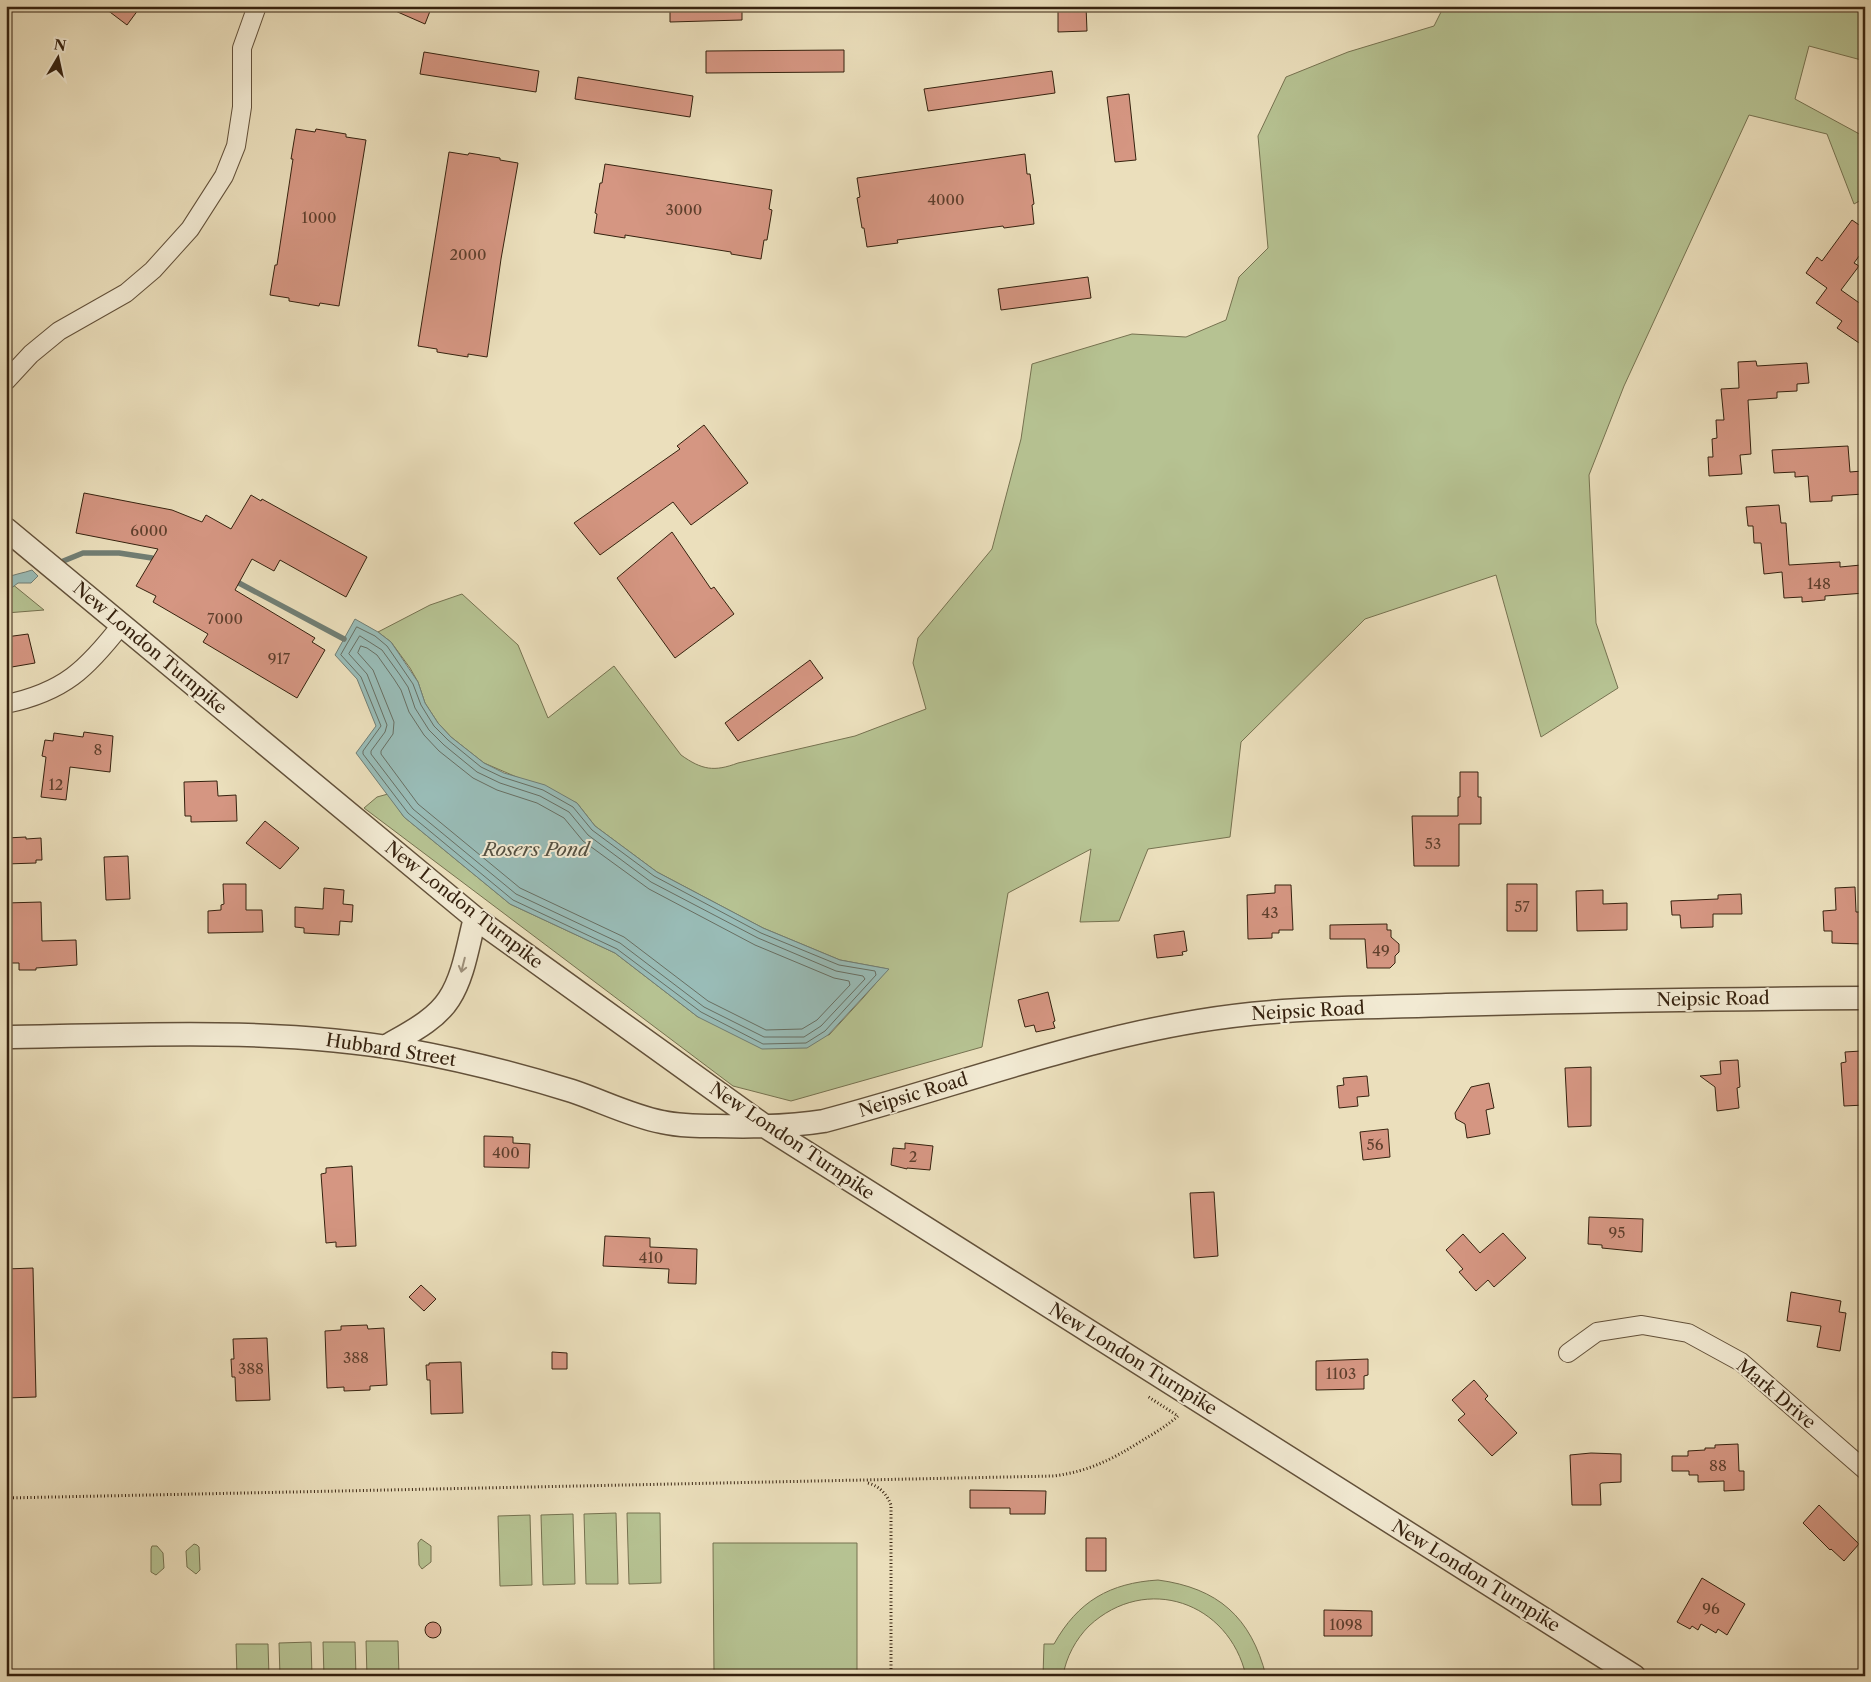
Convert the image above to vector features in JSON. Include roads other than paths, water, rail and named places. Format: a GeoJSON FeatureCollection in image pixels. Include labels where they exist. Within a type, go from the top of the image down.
{"type":"FeatureCollection","features":[{"type":"Feature","properties":{"kind":"street"},"geometry":{"type":"LineString","coordinates":[[6,390],[6,381],[31,354],[59,331],[126,292],[140,281],[171,252],[190,229],[224,176],[236,146],[242,107],[242,48],[257,6]]}},
{"type":"Feature","properties":{"kind":"street","name":"New London Turnpike"},"geometry":{"type":"LineString","coordinates":[[6,529],[475,918],[766,1127],[1634,1676]]}},
{"type":"Feature","properties":{"kind":"street"},"geometry":{"type":"LineString","coordinates":[[6,704],[44,694],[63,684],[91,663],[122,624]]}},
{"type":"Feature","properties":{"kind":"street"},"geometry":{"type":"LineString","coordinates":[[385,1047],[423,1024],[449,999],[460,975],[475,918]]}},
{"type":"Feature","properties":{"kind":"street","name":"Neipsic Road"},"geometry":{"type":"LineString","coordinates":[[766,1127],[824,1121],[1062,1052],[1198,1021],[1252,1014],[1306,1009],[1600,1000],[1865,998]]}},
{"type":"Feature","properties":{"kind":"street","name":"Hubbard Street"},"geometry":{"type":"LineString","coordinates":[[6,1037],[133,1035],[310,1038],[385,1047],[458,1060],[542,1082],[643,1118],[663,1123],[766,1127]]}},
{"type":"Feature","properties":{"kind":"street","name":"Mark Drive"},"geometry":{"type":"LineString","coordinates":[[1568,1353],[1596,1332],[1642,1325],[1688,1333],[1741,1362],[1865,1470]]}},
{"type":"Feature","properties":{"kind":"water"},"geometry":{"type":"Polygon","coordinates":[[[32,570],[38,576],[31,583],[18,583],[6,592],[6,578],[32,570]]]}},
{"type":"Feature","properties":{"kind":"water","name":"Rosers Pond"},"geometry":{"type":"Polygon","coordinates":[[[355,619],[391,642],[418,682],[425,703],[438,723],[451,737],[484,763],[504,773],[545,785],[577,803],[595,826],[657,872],[763,928],[840,960],[889,969],[828,1035],[807,1048],[762,1049],[698,1017],[615,953],[510,904],[404,817],[356,753],[376,726],[357,679],[335,655],[355,619]]]}},
{"type":"Feature","properties":{"kind":"waterway"},"geometry":{"type":"LineString","coordinates":[[56,564],[83,553],[119,553],[152,558]]}},
{"type":"Feature","properties":{"kind":"waterway"},"geometry":{"type":"LineString","coordinates":[[239,583],[344,639]]}}]}
